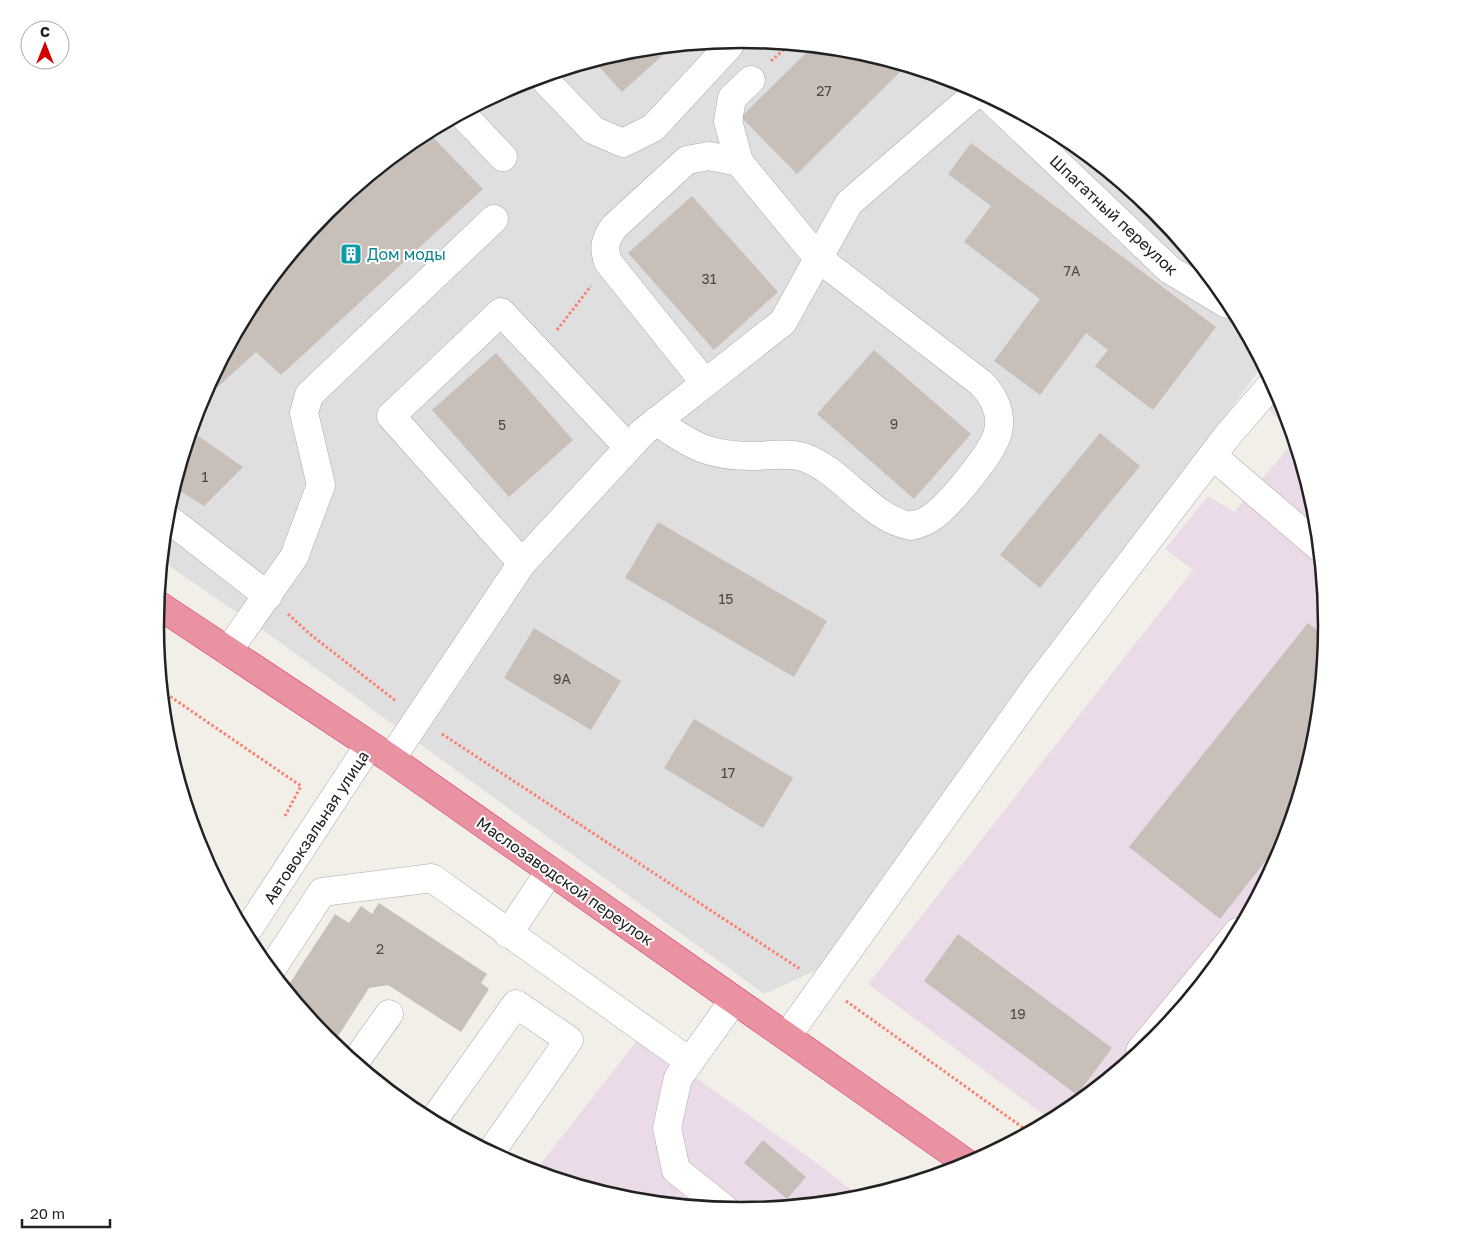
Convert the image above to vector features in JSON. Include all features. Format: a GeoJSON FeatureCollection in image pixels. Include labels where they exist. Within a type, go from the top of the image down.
{"type":"FeatureCollection","features":[{"type":"Feature","properties":{"kind":"highway","name":"Маслозаводской переулок"},"geometry":{"type":"LineString","coordinates":[[164,609],[380,752],[960,1159]]}},
{"type":"Feature","properties":{"kind":"street"},"geometry":{"type":"LineString","coordinates":[[546,82],[593,130],[623,143],[654,128],[727,48]]}},
{"type":"Feature","properties":{"kind":"street"},"geometry":{"type":"LineString","coordinates":[[656,421],[688,443],[706,451],[728,456],[802,457],[818,465],[888,519],[903,525],[917,524],[934,516],[979,466],[997,434],[997,410],[992,393],[818,258],[740,162],[728,121],[732,98],[751,80]]}},
{"type":"Feature","properties":{"kind":"street","name":"Автовокзальная улица"},"geometry":{"type":"LineString","coordinates":[[250,927],[380,752],[420,719],[522,563],[628,447],[656,421],[783,322],[849,203],[973,96]]}},
{"type":"Feature","properties":{"kind":"street","name":"Шпагатный переулок"},"geometry":{"type":"LineString","coordinates":[[1002,110],[1170,270],[1217,298]]}},
{"type":"Feature","properties":{"kind":"street"},"geometry":{"type":"LineString","coordinates":[[466,118],[503,157]]}},
{"type":"Feature","properties":{"kind":"street"},"geometry":{"type":"LineString","coordinates":[[705,383],[608,262],[604,250],[607,237],[614,227],[687,160],[709,156],[740,162]]}},
{"type":"Feature","properties":{"kind":"street"},"geometry":{"type":"LineString","coordinates":[[228,651],[294,557],[321,485],[304,413],[309,395],[494,219]]}},
{"type":"Feature","properties":{"kind":"street"},"geometry":{"type":"LineString","coordinates":[[522,563],[391,416],[502,312],[628,447]]}},
{"type":"Feature","properties":{"kind":"street"},"geometry":{"type":"LineString","coordinates":[[787,1036],[1039,683],[1212,456],[1267,390]]}},
{"type":"Feature","properties":{"kind":"street"},"geometry":{"type":"LineString","coordinates":[[1212,456],[1312,541]]}},
{"type":"Feature","properties":{"kind":"street"},"geometry":{"type":"LineString","coordinates":[[173,523],[268,596]]}},
{"type":"Feature","properties":{"kind":"street"},"geometry":{"type":"LineString","coordinates":[[508,934],[550,871]]}},
{"type":"Feature","properties":{"kind":"street"},"geometry":{"type":"LineString","coordinates":[[275,964],[322,892],[432,878],[690,1062]]}},
{"type":"Feature","properties":{"kind":"street"},"geometry":{"type":"LineString","coordinates":[[714,1201],[676,1170],[667,1128],[678,1078],[734,1000]]}},
{"type":"Feature","properties":{"kind":"street"},"geometry":{"type":"LineString","coordinates":[[437,1115],[516,1004],[569,1040],[495,1146]]}},
{"type":"Feature","properties":{"kind":"street"},"geometry":{"type":"LineString","coordinates":[[359,1056],[389,1014]]}},
{"type":"Feature","properties":{"kind":"path"},"geometry":{"type":"LineString","coordinates":[[778,54],[784,49]]}},
{"type":"Feature","properties":{"kind":"path"},"geometry":{"type":"LineString","coordinates":[[540,353],[608,262]]}},
{"type":"Feature","properties":{"kind":"path"},"geometry":{"type":"LineString","coordinates":[[268,596],[311,635],[420,719],[823,984],[1023,1128]]}},
{"type":"Feature","properties":{"kind":"path"},"geometry":{"type":"LineString","coordinates":[[169,695],[301,786],[283,821]]}},
{"type":"Feature","properties":{"kind":"shaded area"},"geometry":{"type":"Polygon","coordinates":[[[703,49],[779,49],[816,52],[890,67],[962,91],[1030,125],[1062,145],[1092,167],[1149,216],[1199,273],[1221,304],[1241,336],[1259,371],[819,969],[764,994],[277,640],[167,565],[175,512],[195,439],[208,404],[241,336],[283,273],[307,244],[333,216],[390,167],[452,125],[486,107],[520,91],[592,67],[666,52],[703,49]]]}},
{"type":"Feature","properties":{"kind":"shaded area"},"geometry":{"type":"Polygon","coordinates":[[[1263,380],[1280,421],[1251,393],[1263,380]]]}},
{"type":"Feature","properties":{"kind":"shaded area"},"geometry":{"type":"Polygon","coordinates":[[[1289,447],[1307,512],[1313,549],[1318,624],[1317,662],[1307,737],[1287,810],[1274,845],[1241,913],[1199,976],[1149,1033],[1092,1082],[1044,1115],[868,984],[1193,570],[1165,549],[1208,496],[1234,512],[1289,447]]]}},
{"type":"Feature","properties":{"kind":"shaded area"},"geometry":{"type":"Polygon","coordinates":[[[639,1038],[817,1163],[852,1190],[816,1197],[741,1202],[666,1197],[592,1182],[540,1165],[639,1038]]]}},
{"type":"Feature","properties":{"kind":"building"},"geometry":{"type":"Polygon","coordinates":[[[808,51],[854,59],[901,71],[797,174],[741,117],[808,51]]]}},
{"type":"Feature","properties":{"kind":"building"},"geometry":{"type":"Polygon","coordinates":[[[666,52],[622,92],[598,66],[666,52]]]}},
{"type":"Feature","properties":{"kind":"building","name":"Дом моды"},"geometry":{"type":"Polygon","coordinates":[[[433,137],[483,189],[281,375],[256,352],[214,390],[241,336],[261,304],[307,244],[333,216],[361,191],[420,145],[433,137]]]}},
{"type":"Feature","properties":{"kind":"building"},"geometry":{"type":"Polygon","coordinates":[[[971,143],[1216,327],[1153,410],[1095,366],[1108,350],[1086,333],[1040,395],[994,361],[1040,299],[964,242],[991,206],[948,174],[971,143]]]}},
{"type":"Feature","properties":{"kind":"building"},"geometry":{"type":"Polygon","coordinates":[[[692,196],[778,292],[714,350],[628,253],[692,196]]]}},
{"type":"Feature","properties":{"kind":"building"},"geometry":{"type":"Polygon","coordinates":[[[874,350],[971,434],[914,499],[817,414],[874,350]]]}},
{"type":"Feature","properties":{"kind":"building"},"geometry":{"type":"Polygon","coordinates":[[[496,353],[573,440],[509,497],[432,410],[496,353]]]}},
{"type":"Feature","properties":{"kind":"building"},"geometry":{"type":"Polygon","coordinates":[[[1100,433],[1140,466],[1040,588],[1000,555],[1100,433]]]}},
{"type":"Feature","properties":{"kind":"building"},"geometry":{"type":"Polygon","coordinates":[[[197,435],[243,467],[204,506],[180,491],[197,435]]]}},
{"type":"Feature","properties":{"kind":"building"},"geometry":{"type":"Polygon","coordinates":[[[658,522],[827,621],[794,677],[625,578],[658,522]]]}},
{"type":"Feature","properties":{"kind":"building"},"geometry":{"type":"Polygon","coordinates":[[[1308,623],[1318,631],[1317,662],[1307,737],[1287,810],[1268,858],[1220,919],[1129,847],[1308,623]]]}},
{"type":"Feature","properties":{"kind":"building"},"geometry":{"type":"Polygon","coordinates":[[[534,628],[621,681],[591,730],[504,678],[534,628]]]}},
{"type":"Feature","properties":{"kind":"building"},"geometry":{"type":"Polygon","coordinates":[[[694,719],[793,778],[763,828],[664,768],[694,719]]]}},
{"type":"Feature","properties":{"kind":"building"},"geometry":{"type":"Polygon","coordinates":[[[379,903],[487,974],[481,983],[489,989],[461,1032],[388,985],[369,988],[337,1037],[289,984],[335,914],[349,923],[361,906],[372,914],[379,903]]]}},
{"type":"Feature","properties":{"kind":"building"},"geometry":{"type":"Polygon","coordinates":[[[958,934],[1112,1048],[1080,1091],[1076,1094],[924,981],[958,934]]]}},
{"type":"Feature","properties":{"kind":"building"},"geometry":{"type":"Polygon","coordinates":[[[763,1140],[806,1177],[787,1199],[744,1163],[763,1140]]]}},
{"type":"Feature","properties":{"kind":"place","name":"Дом моды"},"geometry":{"type":"Point","coordinates":[351,254]}}]}
